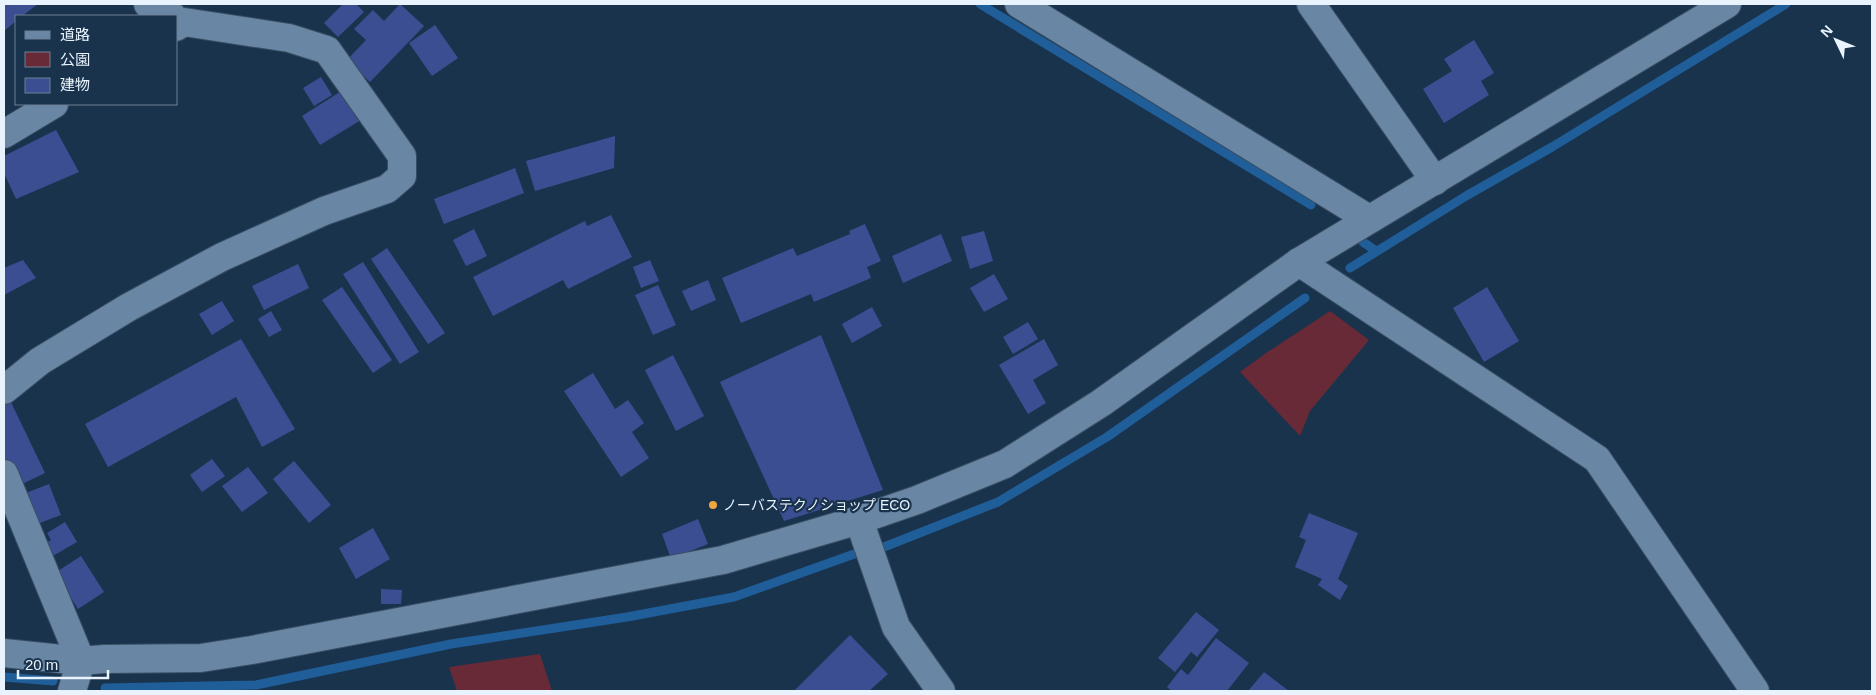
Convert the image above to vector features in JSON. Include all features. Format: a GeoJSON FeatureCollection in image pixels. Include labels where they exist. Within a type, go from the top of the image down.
{"type":"FeatureCollection","features":[{"type":"Feature","properties":{"kind":"street"},"geometry":{"type":"LineString","coordinates":[[148,4],[167,15]]}},
{"type":"Feature","properties":{"kind":"street"},"geometry":{"type":"LineString","coordinates":[[1019,4],[1370,220]]}},
{"type":"Feature","properties":{"kind":"street"},"geometry":{"type":"LineString","coordinates":[[1311,4],[1435,181]]}},
{"type":"Feature","properties":{"kind":"street"},"geometry":{"type":"LineString","coordinates":[[4,653],[82,661],[201,658],[252,650],[723,560],[861,527],[917,500],[1005,464],[1101,403],[1299,262],[1728,4]]}},
{"type":"Feature","properties":{"kind":"street"},"geometry":{"type":"LineString","coordinates":[[4,390],[40,361],[129,306],[230,253],[324,211],[388,189],[402,176],[402,156],[327,50],[289,38],[178,21]]}},
{"type":"Feature","properties":{"kind":"street"},"geometry":{"type":"LineString","coordinates":[[4,134],[52,105]]}},
{"type":"Feature","properties":{"kind":"street"},"geometry":{"type":"LineString","coordinates":[[1299,262],[1597,459],[1755,691]]}},
{"type":"Feature","properties":{"kind":"street"},"geometry":{"type":"LineString","coordinates":[[4,474],[82,661],[72,691]]}},
{"type":"Feature","properties":{"kind":"street"},"geometry":{"type":"LineString","coordinates":[[861,527],[896,627],[941,691]]}},
{"type":"Feature","properties":{"kind":"green space"},"geometry":{"type":"Polygon","coordinates":[[[1330,311],[1369,340],[1310,411],[1300,436],[1240,372],[1330,311]]]}},
{"type":"Feature","properties":{"kind":"green space"},"geometry":{"type":"Polygon","coordinates":[[[540,654],[552,691],[457,691],[449,667],[540,654]]]}},
{"type":"Feature","properties":{"kind":"building"},"geometry":{"type":"Polygon","coordinates":[[[4,4],[38,4],[23,15],[15,15],[15,22],[4,31],[4,4]]]}},
{"type":"Feature","properties":{"kind":"building"},"geometry":{"type":"Polygon","coordinates":[[[343,4],[356,4],[364,12],[338,37],[324,23],[343,4]]]}},
{"type":"Feature","properties":{"kind":"building"},"geometry":{"type":"Polygon","coordinates":[[[400,4],[424,26],[370,82],[347,60],[366,40],[354,29],[373,10],[384,21],[400,4]]]}},
{"type":"Feature","properties":{"kind":"building"},"geometry":{"type":"Polygon","coordinates":[[[435,25],[458,58],[432,76],[409,43],[435,25]]]}},
{"type":"Feature","properties":{"kind":"building"},"geometry":{"type":"Polygon","coordinates":[[[1474,40],[1494,73],[1481,81],[1489,95],[1444,123],[1423,89],[1452,71],[1444,59],[1474,40]]]}},
{"type":"Feature","properties":{"kind":"building"},"geometry":{"type":"Polygon","coordinates":[[[321,77],[332,95],[314,106],[303,88],[321,77]]]}},
{"type":"Feature","properties":{"kind":"building"},"geometry":{"type":"Polygon","coordinates":[[[343,90],[361,120],[320,145],[302,116],[343,90]]]}},
{"type":"Feature","properties":{"kind":"building"},"geometry":{"type":"Polygon","coordinates":[[[56,130],[79,172],[16,199],[4,173],[4,156],[56,130]]]}},
{"type":"Feature","properties":{"kind":"building"},"geometry":{"type":"Polygon","coordinates":[[[615,136],[614,168],[535,191],[526,161],[615,136]]]}},
{"type":"Feature","properties":{"kind":"building"},"geometry":{"type":"Polygon","coordinates":[[[515,168],[524,193],[444,224],[434,199],[515,168]]]}},
{"type":"Feature","properties":{"kind":"building"},"geometry":{"type":"Polygon","coordinates":[[[611,215],[632,257],[568,289],[563,280],[493,316],[473,277],[585,221],[587,226],[611,215]]]}},
{"type":"Feature","properties":{"kind":"building"},"geometry":{"type":"Polygon","coordinates":[[[865,224],[881,261],[867,267],[871,278],[814,302],[811,294],[741,323],[722,278],[793,248],[797,256],[850,234],[849,231],[865,224]]]}},
{"type":"Feature","properties":{"kind":"building"},"geometry":{"type":"Polygon","coordinates":[[[474,229],[487,256],[466,266],[453,240],[474,229]]]}},
{"type":"Feature","properties":{"kind":"building"},"geometry":{"type":"Polygon","coordinates":[[[984,231],[993,261],[970,269],[961,237],[984,231]]]}},
{"type":"Feature","properties":{"kind":"building"},"geometry":{"type":"Polygon","coordinates":[[[941,234],[952,261],[903,283],[892,256],[941,234]]]}},
{"type":"Feature","properties":{"kind":"building"},"geometry":{"type":"Polygon","coordinates":[[[387,248],[445,333],[428,344],[371,259],[387,248]]]}},
{"type":"Feature","properties":{"kind":"building"},"geometry":{"type":"Polygon","coordinates":[[[23,260],[36,278],[4,295],[4,268],[23,260]]]}},
{"type":"Feature","properties":{"kind":"building"},"geometry":{"type":"Polygon","coordinates":[[[650,260],[659,281],[641,288],[633,267],[650,260]]]}},
{"type":"Feature","properties":{"kind":"building"},"geometry":{"type":"Polygon","coordinates":[[[363,262],[419,352],[400,364],[343,274],[363,262]]]}},
{"type":"Feature","properties":{"kind":"building"},"geometry":{"type":"Polygon","coordinates":[[[298,264],[309,288],[264,310],[252,286],[298,264]]]}},
{"type":"Feature","properties":{"kind":"building"},"geometry":{"type":"Polygon","coordinates":[[[994,274],[1008,299],[984,312],[970,288],[994,274]]]}},
{"type":"Feature","properties":{"kind":"building"},"geometry":{"type":"Polygon","coordinates":[[[708,280],[716,300],[691,311],[682,291],[708,280]]]}},
{"type":"Feature","properties":{"kind":"building"},"geometry":{"type":"Polygon","coordinates":[[[658,285],[676,325],[653,335],[635,295],[658,285]]]}},
{"type":"Feature","properties":{"kind":"building"},"geometry":{"type":"Polygon","coordinates":[[[342,287],[392,360],[373,373],[322,300],[342,287]]]}},
{"type":"Feature","properties":{"kind":"building"},"geometry":{"type":"Polygon","coordinates":[[[1487,287],[1519,341],[1484,362],[1453,308],[1487,287]]]}},
{"type":"Feature","properties":{"kind":"building"},"geometry":{"type":"Polygon","coordinates":[[[222,301],[234,321],[212,335],[199,314],[222,301]]]}},
{"type":"Feature","properties":{"kind":"building"},"geometry":{"type":"Polygon","coordinates":[[[872,307],[882,326],[852,343],[842,324],[872,307]]]}},
{"type":"Feature","properties":{"kind":"building"},"geometry":{"type":"Polygon","coordinates":[[[271,311],[282,330],[269,337],[258,319],[271,311]]]}},
{"type":"Feature","properties":{"kind":"building"},"geometry":{"type":"Polygon","coordinates":[[[1028,322],[1038,339],[1013,354],[1003,337],[1028,322]]]}},
{"type":"Feature","properties":{"kind":"building"},"geometry":{"type":"Polygon","coordinates":[[[821,335],[883,490],[784,521],[720,382],[821,335]]]}},
{"type":"Feature","properties":{"kind":"building"},"geometry":{"type":"Polygon","coordinates":[[[241,339],[295,429],[262,447],[236,397],[108,467],[85,424],[241,339]]]}},
{"type":"Feature","properties":{"kind":"building"},"geometry":{"type":"Polygon","coordinates":[[[1044,339],[1058,365],[1033,380],[1046,403],[1028,414],[999,365],[1044,339]]]}},
{"type":"Feature","properties":{"kind":"building"},"geometry":{"type":"Polygon","coordinates":[[[673,355],[704,416],[676,431],[645,370],[673,355]]]}},
{"type":"Feature","properties":{"kind":"building"},"geometry":{"type":"Polygon","coordinates":[[[593,373],[615,409],[628,400],[644,423],[632,432],[649,458],[621,477],[564,391],[593,373]]]}},
{"type":"Feature","properties":{"kind":"building"},"geometry":{"type":"Polygon","coordinates":[[[9,398],[45,473],[18,486],[4,457],[4,401],[9,398]]]}},
{"type":"Feature","properties":{"kind":"building"},"geometry":{"type":"Polygon","coordinates":[[[212,459],[225,476],[202,492],[190,475],[212,459]]]}},
{"type":"Feature","properties":{"kind":"building"},"geometry":{"type":"Polygon","coordinates":[[[294,461],[331,505],[309,523],[273,479],[294,461]]]}},
{"type":"Feature","properties":{"kind":"building"},"geometry":{"type":"Polygon","coordinates":[[[248,467],[268,493],[242,512],[222,486],[248,467]]]}},
{"type":"Feature","properties":{"kind":"building"},"geometry":{"type":"Polygon","coordinates":[[[49,484],[61,515],[29,527],[18,496],[49,484]]]}},
{"type":"Feature","properties":{"kind":"building"},"geometry":{"type":"Polygon","coordinates":[[[1309,513],[1358,533],[1338,579],[1348,586],[1340,600],[1318,585],[1322,579],[1295,567],[1306,540],[1299,537],[1309,513]]]}},
{"type":"Feature","properties":{"kind":"building"},"geometry":{"type":"Polygon","coordinates":[[[698,519],[708,544],[671,559],[662,534],[698,519]]]}},
{"type":"Feature","properties":{"kind":"building"},"geometry":{"type":"Polygon","coordinates":[[[65,522],[77,542],[51,557],[44,544],[51,540],[47,533],[65,522]]]}},
{"type":"Feature","properties":{"kind":"building"},"geometry":{"type":"Polygon","coordinates":[[[373,528],[390,559],[356,579],[339,548],[373,528]]]}},
{"type":"Feature","properties":{"kind":"building"},"geometry":{"type":"Polygon","coordinates":[[[81,556],[104,592],[78,609],[55,573],[81,556]]]}},
{"type":"Feature","properties":{"kind":"building"},"geometry":{"type":"Polygon","coordinates":[[[381,589],[402,590],[401,604],[381,604],[381,589]]]}},
{"type":"Feature","properties":{"kind":"building"},"geometry":{"type":"Polygon","coordinates":[[[1196,612],[1219,630],[1197,657],[1191,652],[1175,672],[1158,658],[1196,612]]]}},
{"type":"Feature","properties":{"kind":"building"},"geometry":{"type":"Polygon","coordinates":[[[850,635],[888,674],[869,691],[794,691],[850,635]]]}},
{"type":"Feature","properties":{"kind":"building"},"geometry":{"type":"Polygon","coordinates":[[[1216,638],[1249,663],[1227,691],[1172,691],[1167,687],[1181,669],[1188,675],[1216,638]]]}},
{"type":"Feature","properties":{"kind":"building"},"geometry":{"type":"Polygon","coordinates":[[[1264,672],[1289,691],[1249,690],[1264,672]]]}},
{"type":"Feature","properties":{"kind":"waterway"},"geometry":{"type":"LineString","coordinates":[[980,4],[1311,205]]}},
{"type":"Feature","properties":{"kind":"waterway"},"geometry":{"type":"LineString","coordinates":[[1350,268],[1466,196],[1552,147],[1786,4]]}},
{"type":"Feature","properties":{"kind":"waterway"},"geometry":{"type":"LineString","coordinates":[[1363,242],[1376,251]]}},
{"type":"Feature","properties":{"kind":"waterway"},"geometry":{"type":"LineString","coordinates":[[105,688],[256,685],[451,644],[627,617],[734,597],[857,553],[884,547],[998,502],[1107,437],[1305,298]]}},
{"type":"Feature","properties":{"kind":"waterway"},"geometry":{"type":"LineString","coordinates":[[4,677],[53,681]]}},
{"type":"Feature","properties":{"kind":"place","name":"ノーバステクノショップ ECO"},"geometry":{"type":"Point","coordinates":[713,505]}}]}
